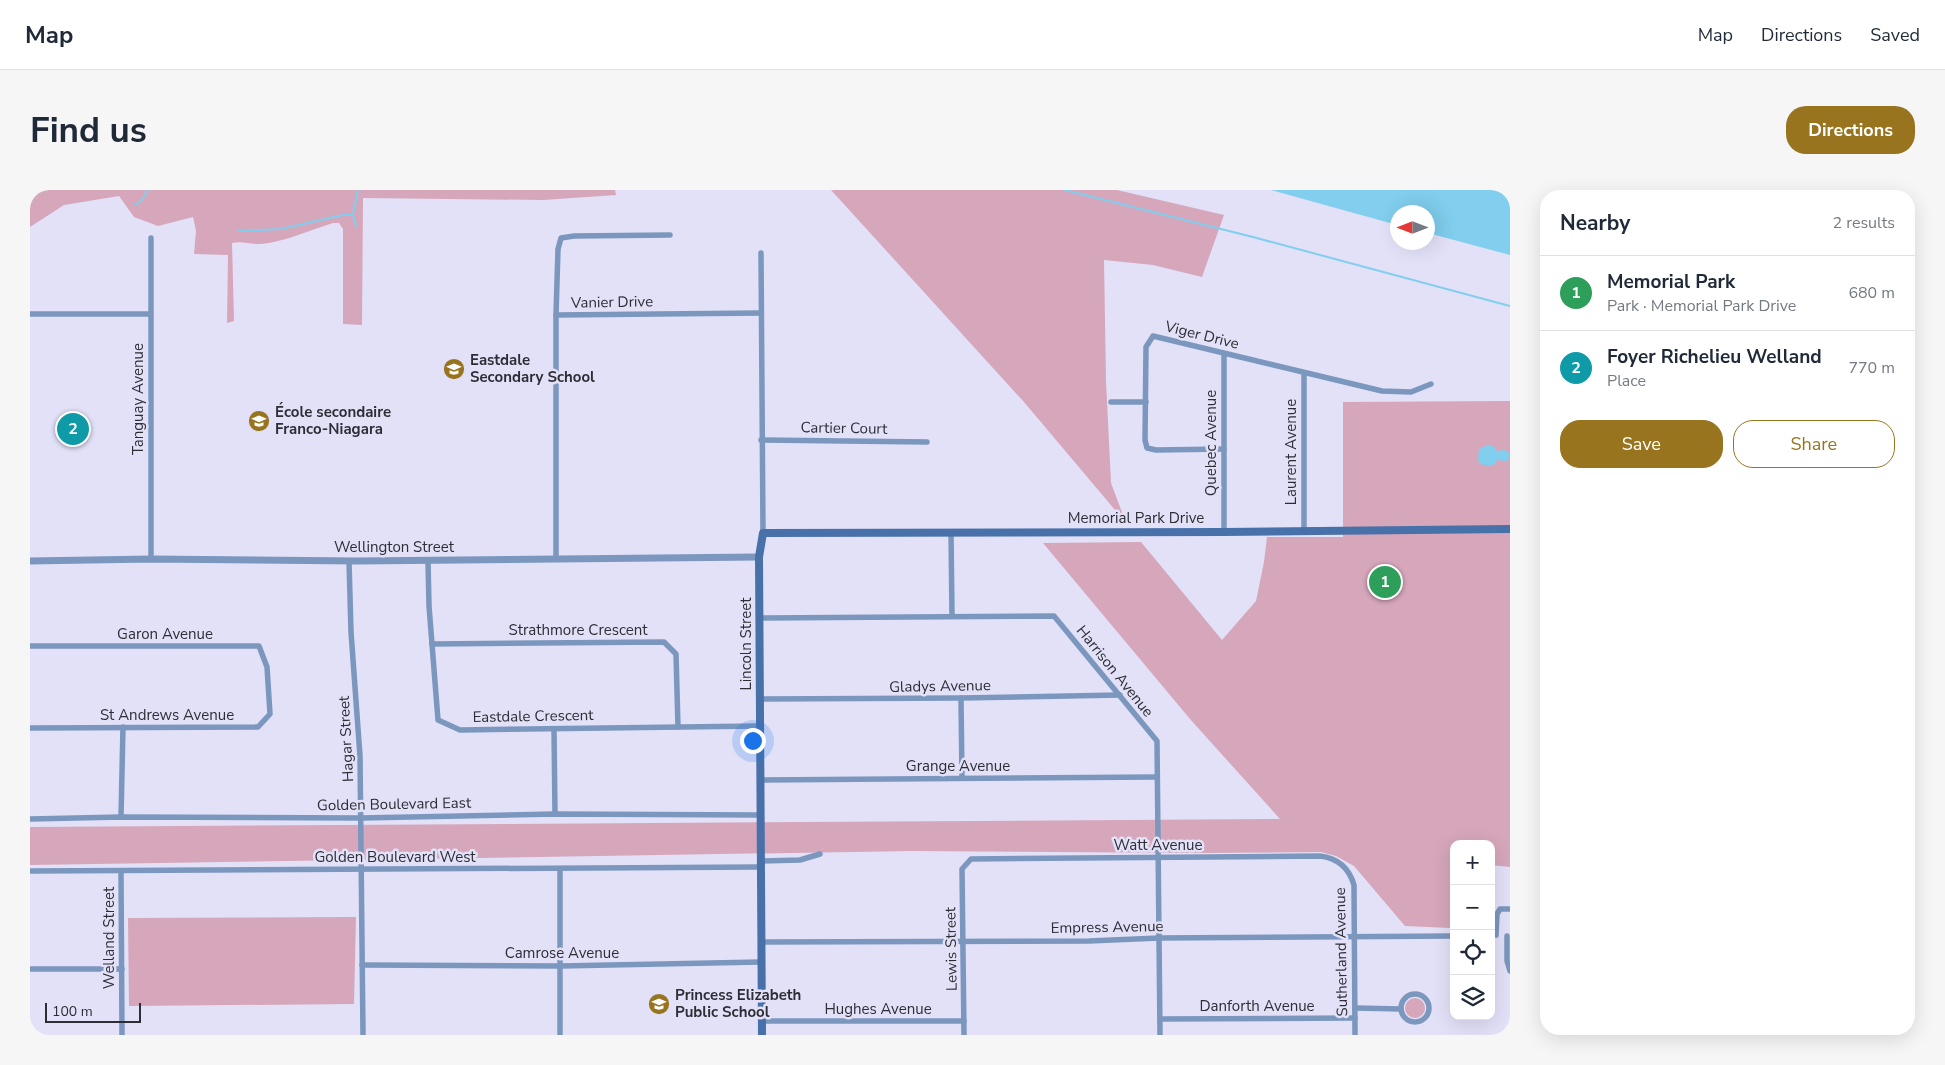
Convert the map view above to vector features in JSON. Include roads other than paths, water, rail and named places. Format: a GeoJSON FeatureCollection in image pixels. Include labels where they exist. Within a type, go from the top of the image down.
{"type":"FeatureCollection","features":[{"type":"Feature","properties":{"kind":"main road","name":"Memorial Park Drive"},"geometry":{"type":"LineString","coordinates":[[762,533],[1304,532],[1510,529]]}},
{"type":"Feature","properties":{"kind":"main road","name":"Lincoln Street"},"geometry":{"type":"LineString","coordinates":[[762,533],[759,557],[759,815],[762,1035]]}},
{"type":"Feature","properties":{"kind":"street"},"geometry":{"type":"LineString","coordinates":[[556,315],[558,249],[561,238],[574,236],[670,235]]}},
{"type":"Feature","properties":{"kind":"street","name":"Tanguay Avenue"},"geometry":{"type":"LineString","coordinates":[[151,238],[152,560]]}},
{"type":"Feature","properties":{"kind":"street","name":"Lincoln Street"},"geometry":{"type":"LineString","coordinates":[[761,253],[762,533]]}},
{"type":"Feature","properties":{"kind":"street","name":"Vanier Drive"},"geometry":{"type":"LineString","coordinates":[[556,559],[556,315],[761,313]]}},
{"type":"Feature","properties":{"kind":"street"},"geometry":{"type":"LineString","coordinates":[[30,314],[150,314]]}},
{"type":"Feature","properties":{"kind":"street","name":"Viger Drive"},"geometry":{"type":"LineString","coordinates":[[1224,449],[1156,450],[1147,448],[1145,440],[1146,347],[1152,336],[1390,392],[1411,392],[1431,384]]}},
{"type":"Feature","properties":{"kind":"street","name":"Quebec Avenue"},"geometry":{"type":"LineString","coordinates":[[1224,354],[1224,532]]}},
{"type":"Feature","properties":{"kind":"street","name":"Laurent Avenue"},"geometry":{"type":"LineString","coordinates":[[1304,373],[1304,532]]}},
{"type":"Feature","properties":{"kind":"street"},"geometry":{"type":"LineString","coordinates":[[1111,402],[1146,402]]}},
{"type":"Feature","properties":{"kind":"street","name":"Cartier Court"},"geometry":{"type":"LineString","coordinates":[[761,440],[927,442]]}},
{"type":"Feature","properties":{"kind":"street"},"geometry":{"type":"LineString","coordinates":[[951,532],[952,615]]}},
{"type":"Feature","properties":{"kind":"street","name":"Wellington Street"},"geometry":{"type":"LineString","coordinates":[[30,561],[428,561],[759,557]]}},
{"type":"Feature","properties":{"kind":"street","name":"Hagar Street"},"geometry":{"type":"LineString","coordinates":[[349,561],[351,632],[360,756],[363,1035]]}},
{"type":"Feature","properties":{"kind":"street","name":"Eastdale Crescent"},"geometry":{"type":"LineString","coordinates":[[428,561],[438,720],[460,730],[760,726]]}},
{"type":"Feature","properties":{"kind":"street","name":"Harrison Avenue"},"geometry":{"type":"LineString","coordinates":[[760,618],[952,615],[1054,616],[1157,741],[1160,1035]]}},
{"type":"Feature","properties":{"kind":"street","name":"Strathmore Crescent"},"geometry":{"type":"LineString","coordinates":[[432,644],[664,642],[676,654],[678,727]]}},
{"type":"Feature","properties":{"kind":"street","name":"Garon Avenue"},"geometry":{"type":"LineString","coordinates":[[30,646],[259,646],[267,667],[268,686]]}},
{"type":"Feature","properties":{"kind":"street","name":"St Andrews Avenue"},"geometry":{"type":"LineString","coordinates":[[30,728],[258,727],[270,714],[268,686]]}},
{"type":"Feature","properties":{"kind":"street","name":"Gladys Avenue"},"geometry":{"type":"LineString","coordinates":[[760,699],[1120,695]]}},
{"type":"Feature","properties":{"kind":"street"},"geometry":{"type":"LineString","coordinates":[[961,698],[962,778]]}},
{"type":"Feature","properties":{"kind":"street"},"geometry":{"type":"LineString","coordinates":[[121,817],[123,727]]}},
{"type":"Feature","properties":{"kind":"street"},"geometry":{"type":"LineString","coordinates":[[554,729],[555,814]]}},
{"type":"Feature","properties":{"kind":"street","name":"Grange Avenue"},"geometry":{"type":"LineString","coordinates":[[760,780],[1157,777]]}},
{"type":"Feature","properties":{"kind":"street","name":"Golden Boulevard East"},"geometry":{"type":"LineString","coordinates":[[30,819],[121,817],[361,818],[555,814],[759,815]]}},
{"type":"Feature","properties":{"kind":"street","name":"Golden Boulevard West"},"geometry":{"type":"LineString","coordinates":[[30,872],[560,869],[760,864],[800,860],[820,854]]}},
{"type":"Feature","properties":{"kind":"street","name":"Watt Avenue"},"geometry":{"type":"LineString","coordinates":[[966,863],[971,859],[1320,856],[1332,859],[1347,869]]}},
{"type":"Feature","properties":{"kind":"street","name":"Lewis Street"},"geometry":{"type":"LineString","coordinates":[[964,1035],[962,868],[966,863]]}},
{"type":"Feature","properties":{"kind":"street"},"geometry":{"type":"LineString","coordinates":[[560,869],[560,1035]]}},
{"type":"Feature","properties":{"kind":"street","name":"Sutherland Avenue"},"geometry":{"type":"LineString","coordinates":[[1347,869],[1354,885],[1355,1035]]}},
{"type":"Feature","properties":{"kind":"street","name":"Welland Street"},"geometry":{"type":"LineString","coordinates":[[121,871],[122,1035]]}},
{"type":"Feature","properties":{"kind":"street"},"geometry":{"type":"LineString","coordinates":[[1495,930],[1497,914],[1500,909],[1510,908]]}},
{"type":"Feature","properties":{"kind":"street"},"geometry":{"type":"LineString","coordinates":[[1495,935],[1508,936],[1507,961],[1510,972]]}},
{"type":"Feature","properties":{"kind":"street","name":"Empress Avenue"},"geometry":{"type":"LineString","coordinates":[[761,942],[1089,941],[1159,938],[1450,936]]}},
{"type":"Feature","properties":{"kind":"street","name":"Camrose Avenue"},"geometry":{"type":"LineString","coordinates":[[362,965],[560,966],[761,962]]}},
{"type":"Feature","properties":{"kind":"street"},"geometry":{"type":"LineString","coordinates":[[30,969],[122,968]]}},
{"type":"Feature","properties":{"kind":"street"},"geometry":{"type":"LineString","coordinates":[[1416,995],[1427,1001],[1429,1010],[1425,1018],[1417,1022],[1408,1020],[1401,1009],[1407,997],[1416,995]]}},
{"type":"Feature","properties":{"kind":"street"},"geometry":{"type":"LineString","coordinates":[[1355,1008],[1401,1009]]}},
{"type":"Feature","properties":{"kind":"street","name":"Danforth Avenue"},"geometry":{"type":"LineString","coordinates":[[1160,1019],[1355,1018]]}},
{"type":"Feature","properties":{"kind":"street","name":"Hughes Avenue"},"geometry":{"type":"LineString","coordinates":[[762,1021],[964,1021]]}},
{"type":"Feature","properties":{"kind":"water"},"geometry":{"type":"Polygon","coordinates":[[[1271,190],[1510,190],[1510,255],[1435,235],[1435,205],[1390,205],[1390,223],[1271,190]]]}},
{"type":"Feature","properties":{"kind":"water"},"geometry":{"type":"Polygon","coordinates":[[[1488,445],[1493,446],[1498,452],[1504,449],[1510,454],[1508,460],[1505,462],[1498,459],[1495,464],[1490,466],[1480,464],[1478,459],[1479,449],[1488,445]]]}},
{"type":"Feature","properties":{"kind":"waterway"},"geometry":{"type":"LineString","coordinates":[[135,205],[141,201],[148,190]]}},
{"type":"Feature","properties":{"kind":"waterway"},"geometry":{"type":"LineString","coordinates":[[356,226],[353,215],[358,190]]}},
{"type":"Feature","properties":{"kind":"waterway"},"geometry":{"type":"LineString","coordinates":[[1065,190],[1253,237],[1510,306]]}},
{"type":"Feature","properties":{"kind":"waterway"},"geometry":{"type":"LineString","coordinates":[[238,231],[281,229],[343,215],[353,215]]}},
{"type":"Feature","properties":{"kind":"place","name":"Eastdale Secondary School"},"geometry":{"type":"Point","coordinates":[454,369]}},
{"type":"Feature","properties":{"kind":"place","name":"École secondaire Franco-Niagara"},"geometry":{"type":"Point","coordinates":[259,421]}},
{"type":"Feature","properties":{"kind":"place","name":"Foyer Richelieu Welland"},"geometry":{"type":"Point","coordinates":[73,429]}},
{"type":"Feature","properties":{"kind":"place","name":"Memorial Park"},"geometry":{"type":"Point","coordinates":[1385,582]}},
{"type":"Feature","properties":{"kind":"place","name":"Princess Elizabeth Public School"},"geometry":{"type":"Point","coordinates":[659,1004]}}]}
